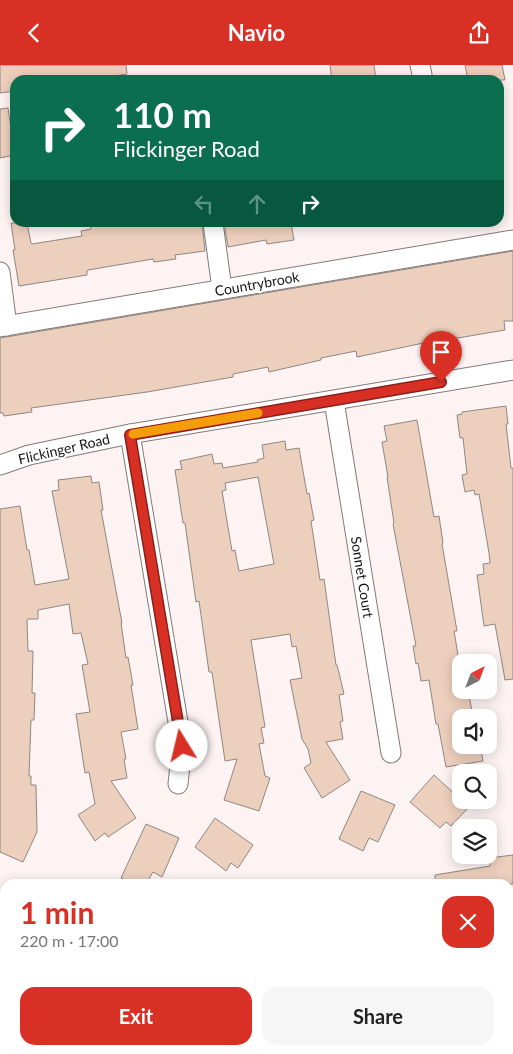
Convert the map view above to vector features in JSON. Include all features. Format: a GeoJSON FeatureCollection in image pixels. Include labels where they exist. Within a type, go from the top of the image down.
{"type":"FeatureCollection","features":[{"type":"Feature","properties":{"kind":"street"},"geometry":{"type":"LineString","coordinates":[[214,227],[222,289]]}},
{"type":"Feature","properties":{"kind":"street","name":"Countrybrook"},"geometry":{"type":"LineString","coordinates":[[4,327],[513,240]]}},
{"type":"Feature","properties":{"kind":"street"},"geometry":{"type":"LineString","coordinates":[[0,272],[4,327]]}},
{"type":"Feature","properties":{"kind":"street","name":"Flickinger Road"},"geometry":{"type":"LineString","coordinates":[[0,465],[29,455],[130,435],[513,370]]}},
{"type":"Feature","properties":{"kind":"street","name":"Sonnet Court"},"geometry":{"type":"LineString","coordinates":[[334,401],[391,753]]}},
{"type":"Feature","properties":{"kind":"street"},"geometry":{"type":"LineString","coordinates":[[130,435],[182,746],[178,783]]}},
{"type":"Feature","properties":{"kind":"building"},"geometry":{"type":"Polygon","coordinates":[[[0,65],[126,65],[127,74],[120,75],[10,75],[10,92],[0,93],[0,65]]]}},
{"type":"Feature","properties":{"kind":"building"},"geometry":{"type":"Polygon","coordinates":[[[330,65],[374,65],[375,75],[331,75],[330,65]]]}},
{"type":"Feature","properties":{"kind":"building"},"geometry":{"type":"Polygon","coordinates":[[[465,65],[502,65],[504,75],[467,75],[465,65]]]}},
{"type":"Feature","properties":{"kind":"building"},"geometry":{"type":"Polygon","coordinates":[[[8,108],[10,156],[0,158],[0,109],[8,108]]]}},
{"type":"Feature","properties":{"kind":"building"},"geometry":{"type":"Polygon","coordinates":[[[12,227],[28,227],[32,244],[82,236],[81,231],[91,229],[90,227],[202,227],[205,251],[175,255],[176,259],[154,262],[153,259],[88,270],[87,275],[19,286],[13,250],[15,250],[12,227]]]}},
{"type":"Feature","properties":{"kind":"building"},"geometry":{"type":"Polygon","coordinates":[[[225,227],[292,227],[294,240],[267,244],[266,240],[228,247],[225,227]]]}},
{"type":"Feature","properties":{"kind":"building"},"geometry":{"type":"Polygon","coordinates":[[[513,251],[513,321],[504,321],[505,330],[434,344],[433,341],[357,357],[356,351],[269,372],[268,367],[233,374],[233,377],[147,392],[31,408],[32,412],[4,416],[3,413],[0,413],[0,338],[513,251]]]}},
{"type":"Feature","properties":{"kind":"building"},"geometry":{"type":"Polygon","coordinates":[[[506,406],[508,424],[506,424],[511,468],[513,468],[513,679],[505,680],[495,624],[484,626],[477,575],[484,574],[483,564],[490,563],[489,553],[479,494],[475,495],[474,490],[465,492],[462,475],[467,474],[463,438],[460,438],[457,415],[462,414],[462,412],[506,406]]]}},
{"type":"Feature","properties":{"kind":"building"},"geometry":{"type":"Polygon","coordinates":[[[417,420],[434,517],[439,516],[457,631],[454,631],[458,654],[452,654],[452,699],[470,699],[472,709],[452,709],[452,754],[482,754],[483,761],[452,764],[452,766],[446,767],[438,724],[436,724],[429,680],[421,681],[418,663],[416,664],[413,646],[416,646],[393,524],[382,442],[387,441],[384,426],[417,420]]]}},
{"type":"Feature","properties":{"kind":"building"},"geometry":{"type":"Polygon","coordinates":[[[285,441],[286,450],[299,448],[307,494],[309,493],[314,520],[311,521],[320,580],[324,579],[336,665],[344,694],[339,695],[343,721],[340,722],[343,739],[326,742],[350,780],[322,798],[304,768],[311,763],[308,749],[302,739],[290,680],[302,678],[296,646],[292,647],[290,634],[251,640],[265,727],[261,728],[264,743],[259,744],[265,776],[270,778],[259,811],[224,800],[237,759],[225,761],[212,672],[209,672],[199,601],[196,602],[185,523],[183,523],[175,470],[182,469],[180,461],[212,454],[214,464],[222,463],[223,468],[258,462],[257,460],[264,458],[262,445],[285,441]],[[258,477],[225,483],[226,490],[222,491],[232,551],[235,550],[239,571],[274,564],[258,477]]]}},
{"type":"Feature","properties":{"kind":"building"},"geometry":{"type":"Polygon","coordinates":[[[91,476],[92,483],[99,482],[103,510],[101,510],[122,623],[126,658],[128,657],[133,685],[131,685],[138,729],[121,732],[127,778],[111,781],[136,818],[108,837],[105,833],[95,841],[78,815],[95,804],[89,772],[85,773],[76,714],[90,712],[82,665],[88,664],[81,633],[73,634],[69,604],[38,610],[38,619],[28,619],[27,621],[28,651],[33,651],[32,693],[35,693],[34,720],[31,720],[29,776],[31,776],[31,785],[36,785],[37,832],[23,862],[0,852],[0,509],[20,506],[35,585],[69,579],[52,491],[59,490],[58,480],[91,476]]]}},
{"type":"Feature","properties":{"kind":"building"},"geometry":{"type":"Polygon","coordinates":[[[434,775],[452,791],[452,809],[467,809],[458,819],[452,819],[451,826],[446,822],[440,828],[410,802],[434,775]]]}},
{"type":"Feature","properties":{"kind":"building"},"geometry":{"type":"Polygon","coordinates":[[[361,791],[395,805],[378,842],[369,838],[363,851],[339,839],[361,791]]]}},
{"type":"Feature","properties":{"kind":"building"},"geometry":{"type":"Polygon","coordinates":[[[215,818],[253,845],[238,868],[231,863],[226,871],[195,847],[215,818]]]}},
{"type":"Feature","properties":{"kind":"building"},"geometry":{"type":"Polygon","coordinates":[[[146,824],[179,838],[162,877],[153,872],[149,879],[121,878],[146,824]]]}},
{"type":"Feature","properties":{"kind":"building"},"geometry":{"type":"Polygon","coordinates":[[[513,855],[513,879],[435,879],[435,875],[490,866],[490,864],[497,864],[497,857],[513,855]]]}},
{"type":"Feature","properties":{"kind":"slow traffic"},"geometry":{"type":"LineString","coordinates":[[133,434],[258,413]]}},
{"type":"Feature","properties":{"kind":"route"},"geometry":{"type":"LineString","coordinates":[[182,746],[130,435],[441,382]]}}]}
